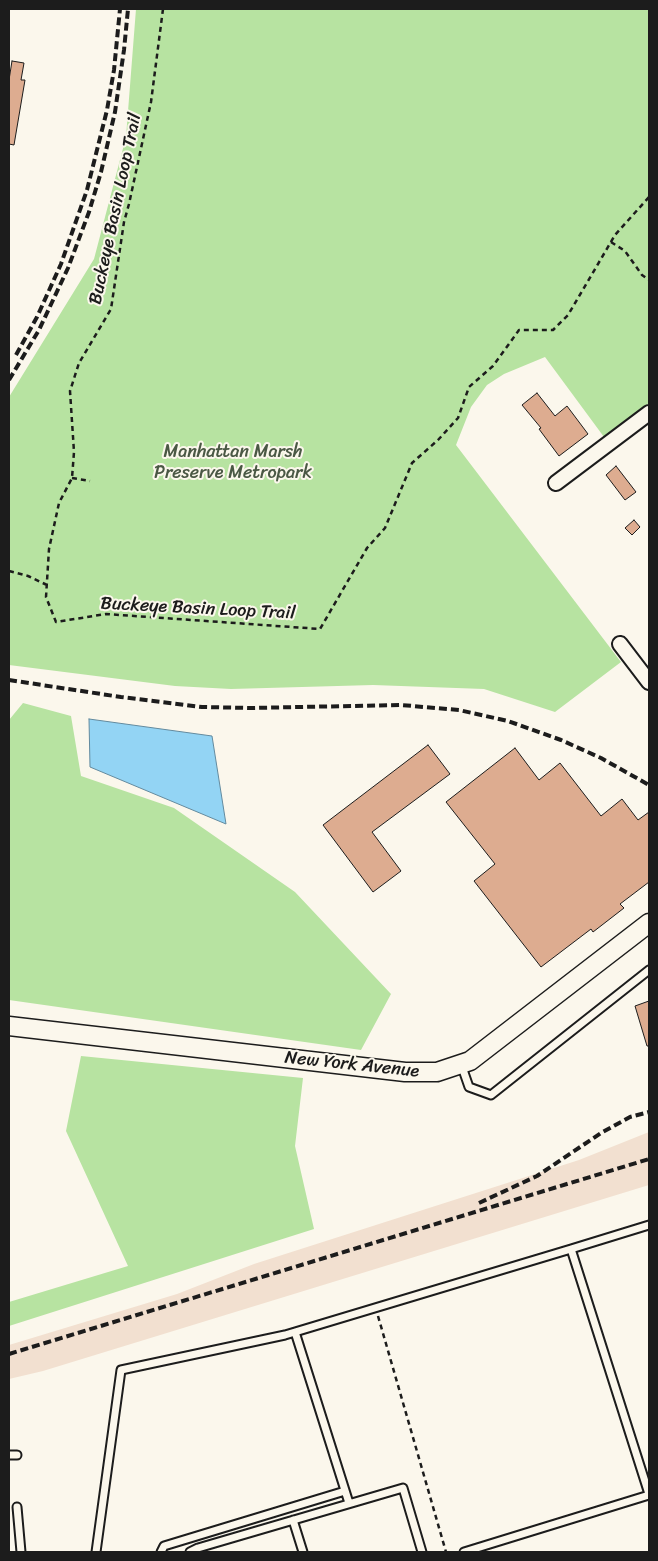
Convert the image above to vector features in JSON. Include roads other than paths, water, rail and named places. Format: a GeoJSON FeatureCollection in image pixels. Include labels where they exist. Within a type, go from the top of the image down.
{"type":"FeatureCollection","features":[{"type":"Feature","properties":{"kind":"street"},"geometry":{"type":"LineString","coordinates":[[556,483],[649,413]]}},
{"type":"Feature","properties":{"kind":"street"},"geometry":{"type":"LineString","coordinates":[[620,644],[649,682]]}},
{"type":"Feature","properties":{"kind":"street","name":"New York Avenue"},"geometry":{"type":"LineString","coordinates":[[9,1026],[405,1072],[437,1072],[470,1060],[649,923]]}},
{"type":"Feature","properties":{"kind":"lane"},"geometry":{"type":"LineString","coordinates":[[462,1064],[469,1087],[491,1095],[649,970]]}},
{"type":"Feature","properties":{"kind":"lane"},"geometry":{"type":"LineString","coordinates":[[96,1552],[121,1370],[295,1332],[649,1225]]}},
{"type":"Feature","properties":{"kind":"lane"},"geometry":{"type":"LineString","coordinates":[[464,1552],[649,1495],[570,1249]]}},
{"type":"Feature","properties":{"kind":"lane"},"geometry":{"type":"LineString","coordinates":[[295,1332],[349,1504]]}},
{"type":"Feature","properties":{"kind":"lane"},"geometry":{"type":"LineString","coordinates":[[190,1552],[198,1548],[403,1488],[422,1552]]}},
{"type":"Feature","properties":{"kind":"lane"},"geometry":{"type":"LineString","coordinates":[[161,1552],[164,1546],[345,1491]]}},
{"type":"Feature","properties":{"kind":"lane"},"geometry":{"type":"LineString","coordinates":[[17,1507],[21,1552]]}},
{"type":"Feature","properties":{"kind":"lane"},"geometry":{"type":"LineString","coordinates":[[293,1520],[303,1552]]}},
{"type":"Feature","properties":{"kind":"water"},"geometry":{"type":"Polygon","coordinates":[[[89,719],[212,736],[226,824],[90,767],[89,719]]]}},
{"type":"Feature","properties":{"kind":"railway"},"geometry":{"type":"LineString","coordinates":[[16,355],[37,317],[61,264],[87,190],[107,110],[114,70],[120,9]]}},
{"type":"Feature","properties":{"kind":"railway"},"geometry":{"type":"LineString","coordinates":[[9,380],[39,330],[68,268],[89,212],[101,172],[115,112],[128,9]]}},
{"type":"Feature","properties":{"kind":"railway"},"geometry":{"type":"LineString","coordinates":[[9,680],[202,707],[401,705],[459,710],[508,721],[561,740],[601,758],[649,785]]}},
{"type":"Feature","properties":{"kind":"railway"},"geometry":{"type":"LineString","coordinates":[[479,1203],[537,1176],[601,1133],[630,1117],[649,1112]]}},
{"type":"Feature","properties":{"kind":"railway"},"geometry":{"type":"LineString","coordinates":[[9,1354],[649,1159]]}},
{"type":"Feature","properties":{"kind":"park label","name":"Manhattan Marsh Preserve Metropark"},"geometry":{"type":"Point","coordinates":[233,462]}}]}
